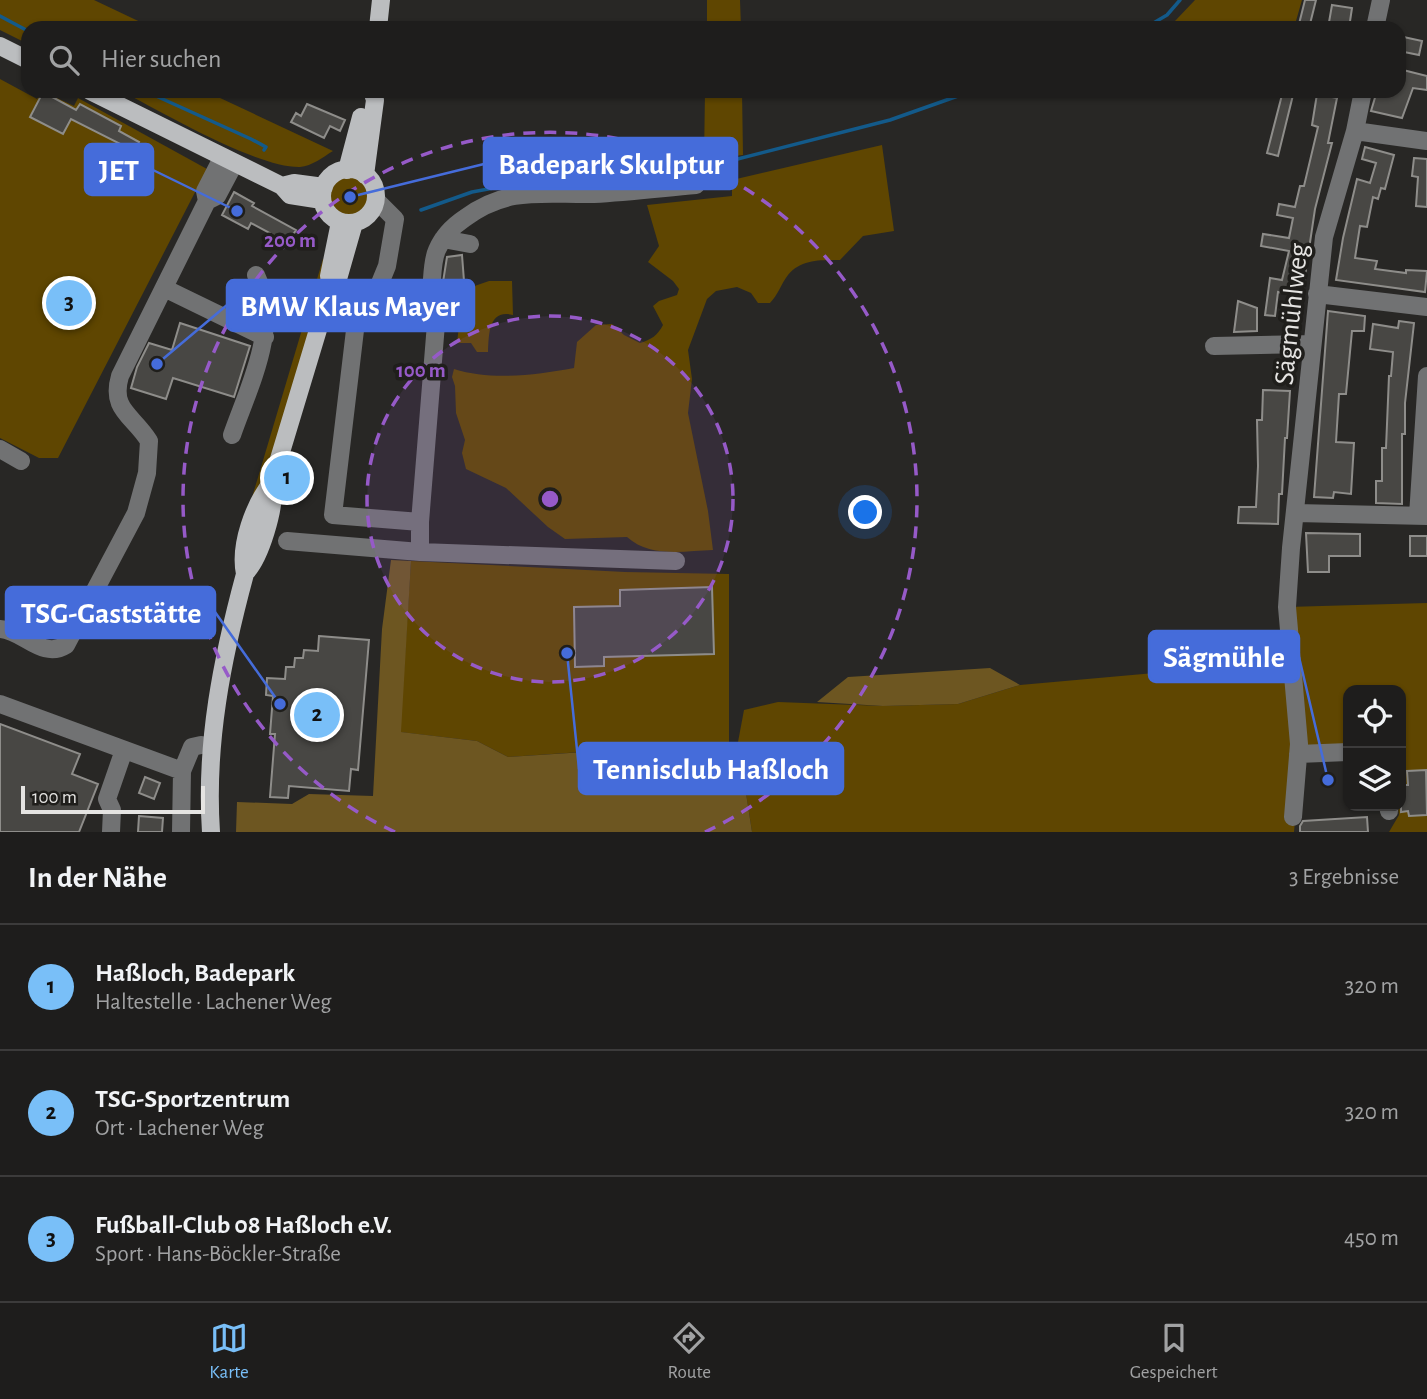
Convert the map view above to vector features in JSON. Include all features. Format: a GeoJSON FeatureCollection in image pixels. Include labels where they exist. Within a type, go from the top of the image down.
{"type":"FeatureCollection","features":[{"type":"Feature","properties":{"kind":"main road"},"geometry":{"type":"LineString","coordinates":[[380,21],[381,0]]}},
{"type":"Feature","properties":{"kind":"main road"},"geometry":{"type":"LineString","coordinates":[[0,46],[21,56]]}},
{"type":"Feature","properties":{"kind":"main road"},"geometry":{"type":"LineString","coordinates":[[104,98],[282,186],[294,183],[323,193]]}},
{"type":"Feature","properties":{"kind":"main road"},"geometry":{"type":"LineString","coordinates":[[347,170],[355,147],[365,98]]}},
{"type":"Feature","properties":{"kind":"main road"},"geometry":{"type":"LineString","coordinates":[[365,175],[374,98]]}},
{"type":"Feature","properties":{"kind":"main road"},"geometry":{"type":"LineString","coordinates":[[211,832],[209,777],[213,722],[226,651],[245,573],[252,566],[265,533],[273,493],[272,482],[327,300],[334,293],[347,222],[373,207],[374,186],[365,175],[347,170],[333,175],[323,193],[328,213],[347,222]]}},
{"type":"Feature","properties":{"kind":"street"},"geometry":{"type":"LineString","coordinates":[[1377,21],[1381,0]]}},
{"type":"Feature","properties":{"kind":"street","name":"Sägmühlweg"},"geometry":{"type":"LineString","coordinates":[[1293,817],[1298,754],[1287,607],[1291,548],[1324,237],[1355,131],[1362,98]]}},
{"type":"Feature","properties":{"kind":"street"},"geometry":{"type":"LineString","coordinates":[[1355,131],[1427,141]]}},
{"type":"Feature","properties":{"kind":"street"},"geometry":{"type":"LineString","coordinates":[[0,629],[9,630],[46,649],[66,645],[130,526],[148,473],[149,442],[123,411],[116,387],[207,201],[217,196],[228,161]]}},
{"type":"Feature","properties":{"kind":"street"},"geometry":{"type":"LineString","coordinates":[[430,298],[435,253],[455,224],[481,206],[508,196],[539,192],[592,194],[696,185]]}},
{"type":"Feature","properties":{"kind":"street"},"geometry":{"type":"LineString","coordinates":[[373,207],[393,229],[387,266],[378,288],[358,305],[333,515],[420,522]]}},
{"type":"Feature","properties":{"kind":"street"},"geometry":{"type":"LineString","coordinates":[[443,239],[470,244]]}},
{"type":"Feature","properties":{"kind":"street"},"geometry":{"type":"LineString","coordinates":[[232,435],[265,337],[264,292],[256,275]]}},
{"type":"Feature","properties":{"kind":"street"},"geometry":{"type":"LineString","coordinates":[[164,288],[265,337]]}},
{"type":"Feature","properties":{"kind":"street"},"geometry":{"type":"LineString","coordinates":[[378,288],[438,299],[420,522],[420,552]]}},
{"type":"Feature","properties":{"kind":"street"},"geometry":{"type":"LineString","coordinates":[[1317,294],[1427,307]]}},
{"type":"Feature","properties":{"kind":"street"},"geometry":{"type":"LineString","coordinates":[[1214,346],[1312,344]]}},
{"type":"Feature","properties":{"kind":"street"},"geometry":{"type":"LineString","coordinates":[[1296,513],[1422,516],[1427,376]]}},
{"type":"Feature","properties":{"kind":"street"},"geometry":{"type":"LineString","coordinates":[[0,449],[21,461]]}},
{"type":"Feature","properties":{"kind":"street"},"geometry":{"type":"LineString","coordinates":[[348,546],[350,517]]}},
{"type":"Feature","properties":{"kind":"street"},"geometry":{"type":"LineString","coordinates":[[286,541],[420,552],[676,561]]}},
{"type":"Feature","properties":{"kind":"street"},"geometry":{"type":"LineString","coordinates":[[0,704],[182,771]]}},
{"type":"Feature","properties":{"kind":"street"},"geometry":{"type":"LineString","coordinates":[[181,832],[182,771],[192,747],[201,745]]}},
{"type":"Feature","properties":{"kind":"street"},"geometry":{"type":"LineString","coordinates":[[111,832],[111,810],[107,799],[124,750]]}},
{"type":"Feature","properties":{"kind":"street"},"geometry":{"type":"LineString","coordinates":[[1298,754],[1343,752]]}},
{"type":"Feature","properties":{"kind":"shaded area"},"geometry":{"type":"Polygon","coordinates":[[[0,0],[94,0],[138,21],[21,21],[21,40],[0,30],[0,0]]]}},
{"type":"Feature","properties":{"kind":"shaded area"},"geometry":{"type":"Polygon","coordinates":[[[707,0],[740,0],[741,21],[707,21],[707,0]]]}},
{"type":"Feature","properties":{"kind":"shaded area"},"geometry":{"type":"Polygon","coordinates":[[[1195,0],[1302,0],[1296,21],[1175,21],[1195,0]]]}},
{"type":"Feature","properties":{"kind":"shaded area"},"geometry":{"type":"Polygon","coordinates":[[[0,79],[21,90],[21,98],[57,98],[74,106],[78,98],[207,169],[58,458],[39,458],[0,438],[0,79]]]}},
{"type":"Feature","properties":{"kind":"shaded area"},"geometry":{"type":"Polygon","coordinates":[[[135,98],[220,98],[333,151],[304,166],[282,165],[235,149],[135,98]]]}},
{"type":"Feature","properties":{"kind":"shaded area"},"geometry":{"type":"Polygon","coordinates":[[[705,98],[742,98],[743,155],[704,159],[705,98]]]}},
{"type":"Feature","properties":{"kind":"shaded area"},"geometry":{"type":"Polygon","coordinates":[[[882,145],[894,231],[863,236],[840,260],[799,266],[788,275],[770,303],[758,303],[751,293],[737,287],[716,291],[707,299],[688,350],[692,379],[688,413],[713,550],[657,551],[636,544],[627,537],[565,539],[506,488],[466,469],[462,453],[465,440],[456,413],[452,377],[454,369],[498,376],[529,375],[574,368],[577,342],[596,325],[612,324],[624,335],[640,343],[654,337],[661,329],[663,325],[653,306],[677,295],[679,289],[648,262],[659,246],[647,205],[732,196],[732,180],[882,145]]]}},
{"type":"Feature","properties":{"kind":"shaded area"},"geometry":{"type":"Polygon","coordinates":[[[349,177],[357,178],[363,183],[368,189],[368,205],[363,211],[357,216],[349,217],[341,216],[335,211],[330,205],[329,197],[330,189],[335,183],[341,178],[349,177]]]}},
{"type":"Feature","properties":{"kind":"shaded area"},"geometry":{"type":"Polygon","coordinates":[[[323,259],[327,261],[319,301],[261,494],[245,521],[323,259]]]}},
{"type":"Feature","properties":{"kind":"shaded area"},"geometry":{"type":"Polygon","coordinates":[[[489,281],[512,281],[513,315],[505,314],[494,320],[488,352],[477,352],[471,343],[457,343],[463,290],[489,281]]]}},
{"type":"Feature","properties":{"kind":"shaded area"},"geometry":{"type":"Polygon","coordinates":[[[391,560],[411,561],[401,732],[477,741],[508,757],[738,742],[752,832],[236,832],[237,802],[292,804],[309,794],[373,796],[382,629],[391,560]]]}},
{"type":"Feature","properties":{"kind":"shaded area"},"geometry":{"type":"Polygon","coordinates":[[[411,561],[625,572],[729,574],[729,742],[508,757],[477,741],[400,732],[411,561]]]}},
{"type":"Feature","properties":{"kind":"shaded area"},"geometry":{"type":"Polygon","coordinates":[[[1427,603],[1427,832],[1389,832],[1399,811],[1406,811],[1406,685],[1343,685],[1343,744],[1302,747],[1294,832],[752,832],[738,742],[744,710],[778,702],[883,706],[958,704],[1020,685],[1290,661],[1287,607],[1427,603]]]}},
{"type":"Feature","properties":{"kind":"shaded area"},"geometry":{"type":"Polygon","coordinates":[[[990,668],[1020,685],[958,704],[883,706],[817,702],[848,677],[990,668]]]}},
{"type":"Feature","properties":{"kind":"building"},"geometry":{"type":"Polygon","coordinates":[[[1305,0],[1316,0],[1311,21],[1300,21],[1305,0]]]}},
{"type":"Feature","properties":{"kind":"building"},"geometry":{"type":"Polygon","coordinates":[[[1332,5],[1352,8],[1350,21],[1329,21],[1332,5]]]}},
{"type":"Feature","properties":{"kind":"building"},"geometry":{"type":"Polygon","coordinates":[[[1406,38],[1422,41],[1419,55],[1406,52],[1406,38]]]}},
{"type":"Feature","properties":{"kind":"building"},"geometry":{"type":"Polygon","coordinates":[[[1406,71],[1427,76],[1427,90],[1413,88],[1402,118],[1371,111],[1375,98],[1406,98],[1406,71]]]}},
{"type":"Feature","properties":{"kind":"building"},"geometry":{"type":"Polygon","coordinates":[[[40,98],[54,98],[76,110],[80,104],[121,126],[119,131],[139,142],[134,151],[71,119],[63,134],[30,117],[40,98]]]}},
{"type":"Feature","properties":{"kind":"building"},"geometry":{"type":"Polygon","coordinates":[[[1281,98],[1292,98],[1278,156],[1267,153],[1281,98]]]}},
{"type":"Feature","properties":{"kind":"building"},"geometry":{"type":"Polygon","coordinates":[[[1316,98],[1337,98],[1328,143],[1332,143],[1315,209],[1302,296],[1278,292],[1275,316],[1265,315],[1270,278],[1282,280],[1289,251],[1261,246],[1263,234],[1289,238],[1293,218],[1277,215],[1279,204],[1295,207],[1300,186],[1304,186],[1318,127],[1312,125],[1316,98]]]}},
{"type":"Feature","properties":{"kind":"building"},"geometry":{"type":"Polygon","coordinates":[[[307,104],[345,120],[340,131],[330,126],[324,138],[291,122],[296,113],[301,116],[307,104]]]}},
{"type":"Feature","properties":{"kind":"building"},"geometry":{"type":"Polygon","coordinates":[[[1365,147],[1394,155],[1385,189],[1381,188],[1378,199],[1373,197],[1367,227],[1360,226],[1355,258],[1377,261],[1375,269],[1406,273],[1406,270],[1427,271],[1425,292],[1336,280],[1357,179],[1370,183],[1376,163],[1362,159],[1365,147]]]}},
{"type":"Feature","properties":{"kind":"building"},"geometry":{"type":"Polygon","coordinates":[[[1414,158],[1427,159],[1427,207],[1416,206],[1418,177],[1412,176],[1414,158]]]}},
{"type":"Feature","properties":{"kind":"building"},"geometry":{"type":"Polygon","coordinates":[[[234,192],[254,203],[252,206],[296,230],[288,243],[251,223],[248,229],[222,215],[234,192]]]}},
{"type":"Feature","properties":{"kind":"building"},"geometry":{"type":"Polygon","coordinates":[[[462,255],[464,281],[443,282],[447,257],[462,255]]]}},
{"type":"Feature","properties":{"kind":"building"},"geometry":{"type":"Polygon","coordinates":[[[1238,301],[1257,308],[1257,331],[1234,332],[1238,301]]]}},
{"type":"Feature","properties":{"kind":"building"},"geometry":{"type":"Polygon","coordinates":[[[1328,311],[1365,316],[1364,331],[1352,331],[1346,394],[1339,394],[1336,442],[1354,443],[1351,494],[1334,492],[1333,498],[1314,497],[1328,311]]]}},
{"type":"Feature","properties":{"kind":"building"},"geometry":{"type":"Polygon","coordinates":[[[1399,321],[1414,323],[1405,403],[1405,434],[1402,434],[1402,504],[1376,503],[1376,481],[1382,481],[1382,448],[1386,448],[1389,376],[1393,352],[1370,349],[1373,324],[1398,328],[1399,321]]]}},
{"type":"Feature","properties":{"kind":"building"},"geometry":{"type":"Polygon","coordinates":[[[180,323],[250,346],[234,397],[173,378],[166,399],[131,388],[137,367],[149,343],[172,350],[180,323]]]}},
{"type":"Feature","properties":{"kind":"building"},"geometry":{"type":"Polygon","coordinates":[[[1263,390],[1290,391],[1278,524],[1238,523],[1239,507],[1256,507],[1257,420],[1262,420],[1263,390]]]}},
{"type":"Feature","properties":{"kind":"building"},"geometry":{"type":"Polygon","coordinates":[[[1306,533],[1360,534],[1360,556],[1329,556],[1329,572],[1308,572],[1306,533]]]}},
{"type":"Feature","properties":{"kind":"building"},"geometry":{"type":"Polygon","coordinates":[[[1410,536],[1427,536],[1427,556],[1410,556],[1410,536]]]}},
{"type":"Feature","properties":{"kind":"building"},"geometry":{"type":"Polygon","coordinates":[[[712,587],[714,654],[604,657],[604,666],[575,667],[574,607],[620,606],[620,590],[712,587]]]}},
{"type":"Feature","properties":{"kind":"building"},"geometry":{"type":"Polygon","coordinates":[[[319,636],[369,640],[358,770],[351,769],[349,791],[289,786],[288,798],[270,797],[275,734],[270,734],[273,696],[266,695],[267,678],[285,679],[286,667],[294,667],[295,658],[303,658],[304,650],[318,651],[319,636]]]}},
{"type":"Feature","properties":{"kind":"building"},"geometry":{"type":"Polygon","coordinates":[[[0,724],[80,754],[72,774],[98,784],[79,832],[0,832],[0,724]]]}},
{"type":"Feature","properties":{"kind":"building"},"geometry":{"type":"Polygon","coordinates":[[[1426,770],[1427,815],[1409,816],[1408,811],[1401,812],[1406,811],[1407,771],[1426,770]]]}},
{"type":"Feature","properties":{"kind":"building"},"geometry":{"type":"Polygon","coordinates":[[[145,777],[160,783],[154,799],[139,793],[145,777]]]}},
{"type":"Feature","properties":{"kind":"building"},"geometry":{"type":"Polygon","coordinates":[[[139,816],[163,818],[162,832],[138,832],[139,816]]]}},
{"type":"Feature","properties":{"kind":"building"},"geometry":{"type":"Polygon","coordinates":[[[1367,817],[1368,832],[1300,832],[1303,821],[1367,817]]]}},
{"type":"Feature","properties":{"kind":"waterway"},"geometry":{"type":"LineString","coordinates":[[1157,21],[1167,15],[1180,0]]}},
{"type":"Feature","properties":{"kind":"waterway"},"geometry":{"type":"LineString","coordinates":[[0,16],[21,27]]}},
{"type":"Feature","properties":{"kind":"waterway"},"geometry":{"type":"LineString","coordinates":[[160,98],[251,139],[266,147],[264,150]]}},
{"type":"Feature","properties":{"kind":"waterway"},"geometry":{"type":"LineString","coordinates":[[421,210],[472,192],[560,176],[722,163],[890,120],[952,98]]}},
{"type":"Feature","properties":{"kind":"place","name":"Badepark Skulptur"},"geometry":{"type":"Point","coordinates":[350,197]}},
{"type":"Feature","properties":{"kind":"place","name":"JET"},"geometry":{"type":"Point","coordinates":[237,211]}},
{"type":"Feature","properties":{"kind":"place","name":"Fußball-Club 08 Haßloch e.V."},"geometry":{"type":"Point","coordinates":[69,303]}},
{"type":"Feature","properties":{"kind":"place","name":"BMW Klaus Mayer"},"geometry":{"type":"Point","coordinates":[157,364]}},
{"type":"Feature","properties":{"kind":"place","name":"Haßloch, Badepark"},"geometry":{"type":"Point","coordinates":[287,478]}},
{"type":"Feature","properties":{"kind":"place","name":"Tennisclub Haßloch"},"geometry":{"type":"Point","coordinates":[567,653]}},
{"type":"Feature","properties":{"kind":"place","name":"TSG-Gaststätte"},"geometry":{"type":"Point","coordinates":[280,704]}},
{"type":"Feature","properties":{"kind":"place","name":"TSG-Sportzentrum"},"geometry":{"type":"Point","coordinates":[317,715]}},
{"type":"Feature","properties":{"kind":"place","name":"Sägmühle"},"geometry":{"type":"Point","coordinates":[1328,780]}}]}
